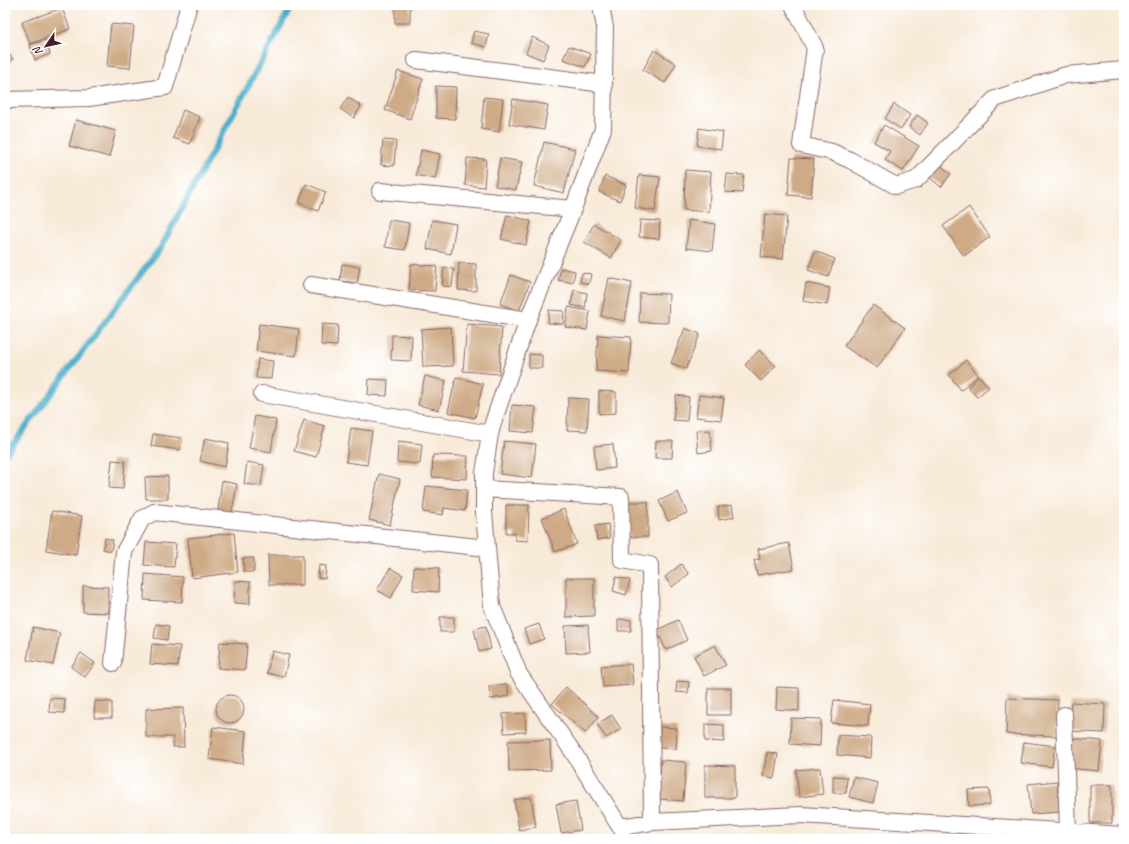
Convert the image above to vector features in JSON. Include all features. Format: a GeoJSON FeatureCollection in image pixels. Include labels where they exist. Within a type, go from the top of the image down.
{"type":"FeatureCollection","features":[{"type":"Feature","properties":{"kind":"street"},"geometry":{"type":"LineString","coordinates":[[5,100],[89,98],[164,87],[189,5]]}},
{"type":"Feature","properties":{"kind":"street"},"geometry":{"type":"LineString","coordinates":[[601,5],[605,28],[602,129],[573,209],[528,320],[494,420],[490,434],[484,473],[484,512],[492,606],[519,674],[573,752],[620,826],[652,822],[801,815],[1124,834]]}},
{"type":"Feature","properties":{"kind":"street"},"geometry":{"type":"LineString","coordinates":[[792,5],[816,48],[801,145],[832,152],[850,160],[896,186],[916,180],[995,99],[1066,75],[1124,70]]}},
{"type":"Feature","properties":{"kind":"street"},"geometry":{"type":"LineString","coordinates":[[416,60],[604,84]]}},
{"type":"Feature","properties":{"kind":"street"},"geometry":{"type":"LineString","coordinates":[[380,191],[573,209]]}},
{"type":"Feature","properties":{"kind":"street"},"geometry":{"type":"LineString","coordinates":[[310,285],[528,320]]}},
{"type":"Feature","properties":{"kind":"street"},"geometry":{"type":"LineString","coordinates":[[262,394],[490,434]]}},
{"type":"Feature","properties":{"kind":"street"},"geometry":{"type":"LineString","coordinates":[[484,489],[621,497],[622,560],[650,565],[652,822]]}},
{"type":"Feature","properties":{"kind":"street"},"geometry":{"type":"LineString","coordinates":[[113,662],[124,552],[142,519],[154,512],[487,548]]}},
{"type":"Feature","properties":{"kind":"street"},"geometry":{"type":"LineString","coordinates":[[1064,715],[1068,831]]}},
{"type":"Feature","properties":{"kind":"building"},"geometry":{"type":"Polygon","coordinates":[[[395,5],[410,5],[410,23],[395,23],[395,5]]]}},
{"type":"Feature","properties":{"kind":"building"},"geometry":{"type":"Polygon","coordinates":[[[62,8],[70,29],[30,44],[22,22],[62,8]]]}},
{"type":"Feature","properties":{"kind":"building"},"geometry":{"type":"Polygon","coordinates":[[[111,24],[134,26],[130,68],[107,66],[111,24]]]}},
{"type":"Feature","properties":{"kind":"building"},"geometry":{"type":"Polygon","coordinates":[[[474,31],[489,34],[486,47],[471,43],[474,31]]]}},
{"type":"Feature","properties":{"kind":"building"},"geometry":{"type":"Polygon","coordinates":[[[532,37],[549,45],[543,60],[526,53],[532,37]]]}},
{"type":"Feature","properties":{"kind":"building"},"geometry":{"type":"Polygon","coordinates":[[[46,40],[50,54],[35,60],[30,45],[46,40]]]}},
{"type":"Feature","properties":{"kind":"building"},"geometry":{"type":"Polygon","coordinates":[[[569,46],[591,54],[585,67],[563,59],[569,46]]]}},
{"type":"Feature","properties":{"kind":"building"},"geometry":{"type":"Polygon","coordinates":[[[5,49],[13,59],[5,65],[5,49]]]}},
{"type":"Feature","properties":{"kind":"building"},"geometry":{"type":"Polygon","coordinates":[[[654,50],[676,64],[665,83],[643,70],[654,50]]]}},
{"type":"Feature","properties":{"kind":"building"},"geometry":{"type":"Polygon","coordinates":[[[398,71],[423,79],[410,119],[385,110],[398,71]]]}},
{"type":"Feature","properties":{"kind":"building"},"geometry":{"type":"Polygon","coordinates":[[[436,86],[456,87],[455,119],[436,118],[436,86]]]}},
{"type":"Feature","properties":{"kind":"building"},"geometry":{"type":"Polygon","coordinates":[[[348,97],[361,106],[354,118],[340,109],[348,97]]]}},
{"type":"Feature","properties":{"kind":"building"},"geometry":{"type":"Polygon","coordinates":[[[484,97],[503,99],[499,132],[481,129],[484,97]]]}},
{"type":"Feature","properties":{"kind":"building"},"geometry":{"type":"Polygon","coordinates":[[[513,99],[548,105],[544,130],[509,124],[513,99]]]}},
{"type":"Feature","properties":{"kind":"building"},"geometry":{"type":"Polygon","coordinates":[[[894,104],[910,115],[901,129],[885,119],[894,104]]]}},
{"type":"Feature","properties":{"kind":"building"},"geometry":{"type":"Polygon","coordinates":[[[183,110],[200,117],[190,144],[173,138],[183,110]]]}},
{"type":"Feature","properties":{"kind":"building"},"geometry":{"type":"Polygon","coordinates":[[[917,115],[928,123],[920,135],[909,127],[917,115]]]}},
{"type":"Feature","properties":{"kind":"building"},"geometry":{"type":"Polygon","coordinates":[[[76,120],[116,131],[109,157],[69,146],[76,120]]]}},
{"type":"Feature","properties":{"kind":"building"},"geometry":{"type":"Polygon","coordinates":[[[884,125],[919,146],[903,171],[885,160],[890,151],[874,142],[884,125]]]}},
{"type":"Feature","properties":{"kind":"building"},"geometry":{"type":"Polygon","coordinates":[[[699,128],[723,132],[721,149],[697,146],[699,128]]]}},
{"type":"Feature","properties":{"kind":"building"},"geometry":{"type":"Polygon","coordinates":[[[383,140],[396,141],[394,166],[381,165],[383,140]]]}},
{"type":"Feature","properties":{"kind":"building"},"geometry":{"type":"Polygon","coordinates":[[[5,141],[9,155],[5,156],[5,141]]]}},
{"type":"Feature","properties":{"kind":"building"},"geometry":{"type":"Polygon","coordinates":[[[544,142],[575,149],[564,193],[534,186],[544,142]]]}},
{"type":"Feature","properties":{"kind":"building"},"geometry":{"type":"Polygon","coordinates":[[[421,150],[440,154],[435,179],[416,175],[421,150]]]}},
{"type":"Feature","properties":{"kind":"building"},"geometry":{"type":"Polygon","coordinates":[[[467,158],[486,159],[484,187],[465,185],[467,158]]]}},
{"type":"Feature","properties":{"kind":"building"},"geometry":{"type":"Polygon","coordinates":[[[500,158],[522,162],[516,190],[495,186],[500,158]]]}},
{"type":"Feature","properties":{"kind":"building"},"geometry":{"type":"Polygon","coordinates":[[[791,158],[814,159],[811,197],[788,195],[791,158]]]}},
{"type":"Feature","properties":{"kind":"building"},"geometry":{"type":"Polygon","coordinates":[[[939,164],[951,174],[941,187],[929,177],[939,164]]]}},
{"type":"Feature","properties":{"kind":"building"},"geometry":{"type":"Polygon","coordinates":[[[685,170],[711,172],[709,212],[684,210],[685,170]]]}},
{"type":"Feature","properties":{"kind":"building"},"geometry":{"type":"Polygon","coordinates":[[[727,174],[744,175],[742,193],[725,192],[727,174]]]}},
{"type":"Feature","properties":{"kind":"building"},"geometry":{"type":"Polygon","coordinates":[[[639,175],[660,177],[655,211],[635,208],[639,175]]]}},
{"type":"Feature","properties":{"kind":"building"},"geometry":{"type":"Polygon","coordinates":[[[605,176],[626,185],[620,201],[599,192],[605,176]]]}},
{"type":"Feature","properties":{"kind":"building"},"geometry":{"type":"Polygon","coordinates":[[[306,184],[326,192],[318,211],[299,203],[306,184]]]}},
{"type":"Feature","properties":{"kind":"building"},"geometry":{"type":"Polygon","coordinates":[[[969,207],[990,237],[964,256],[943,226],[969,207]]]}},
{"type":"Feature","properties":{"kind":"building"},"geometry":{"type":"Polygon","coordinates":[[[765,214],[787,216],[783,259],[761,257],[765,214]]]}},
{"type":"Feature","properties":{"kind":"building"},"geometry":{"type":"Polygon","coordinates":[[[507,215],[531,221],[526,245],[501,239],[507,215]]]}},
{"type":"Feature","properties":{"kind":"building"},"geometry":{"type":"Polygon","coordinates":[[[389,220],[409,223],[405,250],[385,247],[389,220]]]}},
{"type":"Feature","properties":{"kind":"building"},"geometry":{"type":"Polygon","coordinates":[[[432,220],[456,224],[451,254],[427,249],[432,220]]]}},
{"type":"Feature","properties":{"kind":"building"},"geometry":{"type":"Polygon","coordinates":[[[640,220],[660,221],[659,239],[639,237],[640,220]]]}},
{"type":"Feature","properties":{"kind":"building"},"geometry":{"type":"Polygon","coordinates":[[[689,220],[715,224],[712,251],[686,248],[689,220]]]}},
{"type":"Feature","properties":{"kind":"building"},"geometry":{"type":"Polygon","coordinates":[[[594,224],[621,240],[611,258],[584,242],[594,224]]]}},
{"type":"Feature","properties":{"kind":"building"},"geometry":{"type":"Polygon","coordinates":[[[815,251],[835,259],[828,277],[808,270],[815,251]]]}},
{"type":"Feature","properties":{"kind":"building"},"geometry":{"type":"Polygon","coordinates":[[[459,263],[476,264],[476,291],[458,290],[459,263]]]}},
{"type":"Feature","properties":{"kind":"building"},"geometry":{"type":"Polygon","coordinates":[[[342,264],[360,267],[357,283],[340,281],[342,264]]]}},
{"type":"Feature","properties":{"kind":"building"},"geometry":{"type":"Polygon","coordinates":[[[411,264],[437,266],[435,291],[409,290],[411,264]]]}},
{"type":"Feature","properties":{"kind":"building"},"geometry":{"type":"Polygon","coordinates":[[[444,268],[454,269],[452,287],[442,286],[444,268]]]}},
{"type":"Feature","properties":{"kind":"building"},"geometry":{"type":"Polygon","coordinates":[[[561,268],[575,271],[573,283],[558,280],[561,268]]]}},
{"type":"Feature","properties":{"kind":"building"},"geometry":{"type":"Polygon","coordinates":[[[582,273],[591,274],[589,284],[580,282],[582,273]]]}},
{"type":"Feature","properties":{"kind":"building"},"geometry":{"type":"Polygon","coordinates":[[[511,275],[530,282],[519,311],[500,304],[511,275]]]}},
{"type":"Feature","properties":{"kind":"building"},"geometry":{"type":"Polygon","coordinates":[[[609,278],[632,283],[625,321],[601,316],[609,278]]]}},
{"type":"Feature","properties":{"kind":"building"},"geometry":{"type":"Polygon","coordinates":[[[806,283],[830,288],[827,305],[803,301],[806,283]]]}},
{"type":"Feature","properties":{"kind":"building"},"geometry":{"type":"Polygon","coordinates":[[[574,290],[587,293],[585,308],[571,305],[574,290]]]}},
{"type":"Feature","properties":{"kind":"building"},"geometry":{"type":"Polygon","coordinates":[[[640,293],[669,294],[668,323],[639,322],[640,293]]]}},
{"type":"Feature","properties":{"kind":"building"},"geometry":{"type":"Polygon","coordinates":[[[873,305],[905,328],[877,368],[844,346],[873,305]]]}},
{"type":"Feature","properties":{"kind":"building"},"geometry":{"type":"Polygon","coordinates":[[[568,307],[590,311],[587,330],[565,327],[568,307]]]}},
{"type":"Feature","properties":{"kind":"building"},"geometry":{"type":"Polygon","coordinates":[[[549,310],[564,311],[563,324],[548,323],[549,310]]]}},
{"type":"Feature","properties":{"kind":"building"},"geometry":{"type":"Polygon","coordinates":[[[259,324],[299,329],[296,356],[256,351],[259,324]]]}},
{"type":"Feature","properties":{"kind":"building"},"geometry":{"type":"Polygon","coordinates":[[[322,324],[338,325],[337,346],[321,345],[322,324]]]}},
{"type":"Feature","properties":{"kind":"building"},"geometry":{"type":"Polygon","coordinates":[[[467,324],[502,327],[499,374],[463,371],[467,324]]]}},
{"type":"Feature","properties":{"kind":"building"},"geometry":{"type":"Polygon","coordinates":[[[451,327],[453,366],[423,367],[421,329],[451,327]]]}},
{"type":"Feature","properties":{"kind":"building"},"geometry":{"type":"Polygon","coordinates":[[[685,328],[700,334],[686,369],[671,363],[685,328]]]}},
{"type":"Feature","properties":{"kind":"building"},"geometry":{"type":"Polygon","coordinates":[[[392,335],[412,336],[411,361],[391,360],[392,335]]]}},
{"type":"Feature","properties":{"kind":"building"},"geometry":{"type":"Polygon","coordinates":[[[598,335],[631,337],[629,373],[596,371],[598,335]]]}},
{"type":"Feature","properties":{"kind":"building"},"geometry":{"type":"Polygon","coordinates":[[[759,350],[776,366],[761,381],[745,365],[759,350]]]}},
{"type":"Feature","properties":{"kind":"building"},"geometry":{"type":"Polygon","coordinates":[[[529,354],[542,355],[542,368],[529,368],[529,354]]]}},
{"type":"Feature","properties":{"kind":"building"},"geometry":{"type":"Polygon","coordinates":[[[258,359],[273,361],[271,379],[256,378],[258,359]]]}},
{"type":"Feature","properties":{"kind":"building"},"geometry":{"type":"Polygon","coordinates":[[[966,360],[978,375],[961,390],[949,375],[966,360]]]}},
{"type":"Feature","properties":{"kind":"building"},"geometry":{"type":"Polygon","coordinates":[[[425,376],[446,381],[439,410],[418,405],[425,376]]]}},
{"type":"Feature","properties":{"kind":"building"},"geometry":{"type":"Polygon","coordinates":[[[979,376],[989,387],[977,397],[968,387],[979,376]]]}},
{"type":"Feature","properties":{"kind":"building"},"geometry":{"type":"Polygon","coordinates":[[[456,377],[483,384],[475,418],[448,412],[456,377]]]}},
{"type":"Feature","properties":{"kind":"building"},"geometry":{"type":"Polygon","coordinates":[[[369,379],[388,380],[387,396],[368,395],[369,379]]]}},
{"type":"Feature","properties":{"kind":"building"},"geometry":{"type":"Polygon","coordinates":[[[599,391],[616,392],[616,413],[599,414],[599,391]]]}},
{"type":"Feature","properties":{"kind":"building"},"geometry":{"type":"Polygon","coordinates":[[[676,395],[689,397],[687,421],[673,420],[676,395]]]}},
{"type":"Feature","properties":{"kind":"building"},"geometry":{"type":"Polygon","coordinates":[[[699,395],[724,398],[721,420],[696,417],[699,395]]]}},
{"type":"Feature","properties":{"kind":"building"},"geometry":{"type":"Polygon","coordinates":[[[568,398],[589,399],[587,431],[567,430],[568,398]]]}},
{"type":"Feature","properties":{"kind":"building"},"geometry":{"type":"Polygon","coordinates":[[[512,405],[536,407],[533,433],[510,431],[512,405]]]}},
{"type":"Feature","properties":{"kind":"building"},"geometry":{"type":"Polygon","coordinates":[[[255,416],[276,420],[271,452],[249,448],[255,416]]]}},
{"type":"Feature","properties":{"kind":"building"},"geometry":{"type":"Polygon","coordinates":[[[304,420],[325,426],[316,457],[294,451],[304,420]]]}},
{"type":"Feature","properties":{"kind":"building"},"geometry":{"type":"Polygon","coordinates":[[[351,428],[372,431],[367,465],[346,462],[351,428]]]}},
{"type":"Feature","properties":{"kind":"building"},"geometry":{"type":"Polygon","coordinates":[[[710,430],[712,451],[698,453],[696,431],[710,430]]]}},
{"type":"Feature","properties":{"kind":"building"},"geometry":{"type":"Polygon","coordinates":[[[153,434],[182,438],[180,450],[151,446],[153,434]]]}},
{"type":"Feature","properties":{"kind":"building"},"geometry":{"type":"Polygon","coordinates":[[[205,438],[229,443],[225,467],[200,461],[205,438]]]}},
{"type":"Feature","properties":{"kind":"building"},"geometry":{"type":"Polygon","coordinates":[[[398,441],[422,444],[420,464],[397,462],[398,441]]]}},
{"type":"Feature","properties":{"kind":"building"},"geometry":{"type":"Polygon","coordinates":[[[504,441],[536,444],[532,478],[500,474],[504,441]]]}},
{"type":"Feature","properties":{"kind":"building"},"geometry":{"type":"Polygon","coordinates":[[[656,441],[673,441],[672,458],[655,458],[656,441]]]}},
{"type":"Feature","properties":{"kind":"building"},"geometry":{"type":"Polygon","coordinates":[[[613,444],[615,468],[596,470],[594,446],[613,444]]]}},
{"type":"Feature","properties":{"kind":"building"},"geometry":{"type":"Polygon","coordinates":[[[433,455],[468,456],[467,479],[432,477],[433,455]]]}},
{"type":"Feature","properties":{"kind":"building"},"geometry":{"type":"Polygon","coordinates":[[[112,460],[125,461],[123,489],[109,488],[112,460]]]}},
{"type":"Feature","properties":{"kind":"building"},"geometry":{"type":"Polygon","coordinates":[[[247,462],[264,465],[261,486],[244,484],[247,462]]]}},
{"type":"Feature","properties":{"kind":"building"},"geometry":{"type":"Polygon","coordinates":[[[379,474],[400,479],[390,525],[369,520],[379,474]]]}},
{"type":"Feature","properties":{"kind":"building"},"geometry":{"type":"Polygon","coordinates":[[[168,476],[168,499],[146,499],[145,477],[168,476]]]}},
{"type":"Feature","properties":{"kind":"building"},"geometry":{"type":"Polygon","coordinates":[[[222,481],[237,484],[232,512],[218,510],[222,481]]]}},
{"type":"Feature","properties":{"kind":"building"},"geometry":{"type":"Polygon","coordinates":[[[426,486],[467,490],[465,511],[444,508],[443,515],[423,512],[426,486]]]}},
{"type":"Feature","properties":{"kind":"building"},"geometry":{"type":"Polygon","coordinates":[[[678,492],[687,513],[668,521],[659,501],[678,492]]]}},
{"type":"Feature","properties":{"kind":"building"},"geometry":{"type":"Polygon","coordinates":[[[628,502],[648,502],[648,537],[629,537],[628,502]]]}},
{"type":"Feature","properties":{"kind":"building"},"geometry":{"type":"Polygon","coordinates":[[[506,505],[529,505],[528,541],[515,540],[515,533],[506,533],[506,505]]]}},
{"type":"Feature","properties":{"kind":"building"},"geometry":{"type":"Polygon","coordinates":[[[732,505],[734,517],[719,520],[718,507],[732,505]]]}},
{"type":"Feature","properties":{"kind":"building"},"geometry":{"type":"Polygon","coordinates":[[[564,509],[577,544],[555,552],[542,518],[564,509]]]}},
{"type":"Feature","properties":{"kind":"building"},"geometry":{"type":"Polygon","coordinates":[[[52,511],[82,516],[76,555],[46,550],[52,511]]]}},
{"type":"Feature","properties":{"kind":"building"},"geometry":{"type":"Polygon","coordinates":[[[608,524],[610,538],[597,540],[595,526],[608,524]]]}},
{"type":"Feature","properties":{"kind":"building"},"geometry":{"type":"Polygon","coordinates":[[[234,533],[238,572],[192,578],[188,538],[234,533]]]}},
{"type":"Feature","properties":{"kind":"building"},"geometry":{"type":"Polygon","coordinates":[[[105,538],[113,540],[111,551],[103,549],[105,538]]]}},
{"type":"Feature","properties":{"kind":"building"},"geometry":{"type":"Polygon","coordinates":[[[146,542],[176,544],[174,567],[144,565],[146,542]]]}},
{"type":"Feature","properties":{"kind":"building"},"geometry":{"type":"Polygon","coordinates":[[[789,543],[794,569],[757,575],[754,560],[760,559],[758,549],[789,543]]]}},
{"type":"Feature","properties":{"kind":"building"},"geometry":{"type":"Polygon","coordinates":[[[268,555],[303,555],[303,585],[269,585],[268,555]]]}},
{"type":"Feature","properties":{"kind":"building"},"geometry":{"type":"Polygon","coordinates":[[[243,558],[254,558],[254,572],[244,572],[243,558]]]}},
{"type":"Feature","properties":{"kind":"building"},"geometry":{"type":"Polygon","coordinates":[[[681,564],[689,574],[672,587],[665,577],[681,564]]]}},
{"type":"Feature","properties":{"kind":"building"},"geometry":{"type":"Polygon","coordinates":[[[319,565],[326,566],[325,579],[318,578],[319,565]]]}},
{"type":"Feature","properties":{"kind":"building"},"geometry":{"type":"Polygon","coordinates":[[[414,567],[439,568],[438,592],[413,590],[414,567]]]}},
{"type":"Feature","properties":{"kind":"building"},"geometry":{"type":"Polygon","coordinates":[[[390,568],[403,575],[391,598],[377,590],[390,568]]]}},
{"type":"Feature","properties":{"kind":"building"},"geometry":{"type":"Polygon","coordinates":[[[145,574],[183,577],[182,602],[144,600],[145,574]]]}},
{"type":"Feature","properties":{"kind":"building"},"geometry":{"type":"Polygon","coordinates":[[[616,577],[630,580],[626,595],[613,591],[616,577]]]}},
{"type":"Feature","properties":{"kind":"building"},"geometry":{"type":"Polygon","coordinates":[[[566,578],[594,578],[594,616],[566,617],[566,578]]]}},
{"type":"Feature","properties":{"kind":"building"},"geometry":{"type":"Polygon","coordinates":[[[235,581],[250,582],[250,604],[234,603],[235,581]]]}},
{"type":"Feature","properties":{"kind":"building"},"geometry":{"type":"Polygon","coordinates":[[[83,586],[108,587],[108,613],[83,612],[83,586]]]}},
{"type":"Feature","properties":{"kind":"building"},"geometry":{"type":"Polygon","coordinates":[[[440,617],[454,617],[454,632],[440,632],[440,617]]]}},
{"type":"Feature","properties":{"kind":"building"},"geometry":{"type":"Polygon","coordinates":[[[618,619],[631,620],[631,631],[618,631],[618,619]]]}},
{"type":"Feature","properties":{"kind":"building"},"geometry":{"type":"Polygon","coordinates":[[[678,620],[687,640],[666,650],[657,630],[678,620]]]}},
{"type":"Feature","properties":{"kind":"building"},"geometry":{"type":"Polygon","coordinates":[[[156,624],[169,626],[167,640],[154,638],[156,624]]]}},
{"type":"Feature","properties":{"kind":"building"},"geometry":{"type":"Polygon","coordinates":[[[539,624],[544,639],[529,644],[524,629],[539,624]]]}},
{"type":"Feature","properties":{"kind":"building"},"geometry":{"type":"Polygon","coordinates":[[[588,625],[590,652],[566,653],[565,626],[588,625]]]}},
{"type":"Feature","properties":{"kind":"building"},"geometry":{"type":"Polygon","coordinates":[[[486,626],[491,649],[479,652],[474,629],[486,626]]]}},
{"type":"Feature","properties":{"kind":"building"},"geometry":{"type":"Polygon","coordinates":[[[33,627],[60,633],[53,665],[27,660],[33,627]]]}},
{"type":"Feature","properties":{"kind":"building"},"geometry":{"type":"Polygon","coordinates":[[[220,642],[247,644],[245,670],[218,668],[220,642]]]}},
{"type":"Feature","properties":{"kind":"building"},"geometry":{"type":"Polygon","coordinates":[[[152,644],[180,646],[178,666],[150,664],[152,644]]]}},
{"type":"Feature","properties":{"kind":"building"},"geometry":{"type":"Polygon","coordinates":[[[715,645],[726,665],[704,676],[694,656],[715,645]]]}},
{"type":"Feature","properties":{"kind":"building"},"geometry":{"type":"Polygon","coordinates":[[[272,651],[289,655],[284,677],[267,673],[272,651]]]}},
{"type":"Feature","properties":{"kind":"building"},"geometry":{"type":"Polygon","coordinates":[[[81,653],[95,663],[85,677],[71,667],[81,653]]]}},
{"type":"Feature","properties":{"kind":"building"},"geometry":{"type":"Polygon","coordinates":[[[631,664],[633,685],[603,687],[601,666],[631,664]]]}},
{"type":"Feature","properties":{"kind":"building"},"geometry":{"type":"Polygon","coordinates":[[[677,681],[689,682],[688,693],[676,692],[677,681]]]}},
{"type":"Feature","properties":{"kind":"building"},"geometry":{"type":"Polygon","coordinates":[[[507,684],[509,696],[490,699],[489,686],[507,684]]]}},
{"type":"Feature","properties":{"kind":"building"},"geometry":{"type":"Polygon","coordinates":[[[566,687],[599,717],[585,733],[552,704],[566,687]]]}},
{"type":"Feature","properties":{"kind":"building"},"geometry":{"type":"Polygon","coordinates":[[[777,687],[799,688],[799,711],[776,709],[777,687]]]}},
{"type":"Feature","properties":{"kind":"building"},"geometry":{"type":"Polygon","coordinates":[[[708,688],[731,688],[731,715],[708,715],[708,688]]]}},
{"type":"Feature","properties":{"kind":"building"},"geometry":{"type":"Polygon","coordinates":[[[230,695],[240,699],[244,709],[240,719],[230,723],[220,719],[216,709],[220,699],[230,695]]]}},
{"type":"Feature","properties":{"kind":"building"},"geometry":{"type":"Polygon","coordinates":[[[50,698],[65,699],[64,713],[49,712],[50,698]]]}},
{"type":"Feature","properties":{"kind":"building"},"geometry":{"type":"Polygon","coordinates":[[[1007,698],[1058,700],[1057,736],[1006,734],[1007,698]]]}},
{"type":"Feature","properties":{"kind":"building"},"geometry":{"type":"Polygon","coordinates":[[[834,700],[870,704],[868,726],[831,723],[834,700]]]}},
{"type":"Feature","properties":{"kind":"building"},"geometry":{"type":"Polygon","coordinates":[[[95,701],[112,702],[112,718],[94,718],[95,701]]]}},
{"type":"Feature","properties":{"kind":"building"},"geometry":{"type":"Polygon","coordinates":[[[1071,702],[1105,704],[1104,733],[1069,731],[1071,702]]]}},
{"type":"Feature","properties":{"kind":"building"},"geometry":{"type":"Polygon","coordinates":[[[183,708],[184,747],[173,747],[173,737],[146,737],[146,709],[183,708]]]}},
{"type":"Feature","properties":{"kind":"building"},"geometry":{"type":"Polygon","coordinates":[[[525,713],[526,732],[504,733],[503,714],[525,713]]]}},
{"type":"Feature","properties":{"kind":"building"},"geometry":{"type":"Polygon","coordinates":[[[612,715],[621,729],[606,738],[597,724],[612,715]]]}},
{"type":"Feature","properties":{"kind":"building"},"geometry":{"type":"Polygon","coordinates":[[[791,718],[821,719],[820,746],[790,744],[791,718]]]}},
{"type":"Feature","properties":{"kind":"building"},"geometry":{"type":"Polygon","coordinates":[[[705,724],[724,725],[724,742],[705,741],[705,724]]]}},
{"type":"Feature","properties":{"kind":"building"},"geometry":{"type":"Polygon","coordinates":[[[213,727],[246,731],[243,764],[209,759],[213,727]]]}},
{"type":"Feature","properties":{"kind":"building"},"geometry":{"type":"Polygon","coordinates":[[[660,727],[677,728],[676,749],[659,748],[660,727]]]}},
{"type":"Feature","properties":{"kind":"building"},"geometry":{"type":"Polygon","coordinates":[[[838,735],[871,737],[870,758],[837,755],[838,735]]]}},
{"type":"Feature","properties":{"kind":"building"},"geometry":{"type":"Polygon","coordinates":[[[1072,738],[1102,741],[1099,771],[1068,768],[1072,738]]]}},
{"type":"Feature","properties":{"kind":"building"},"geometry":{"type":"Polygon","coordinates":[[[550,740],[551,770],[509,771],[508,741],[550,740]]]}},
{"type":"Feature","properties":{"kind":"building"},"geometry":{"type":"Polygon","coordinates":[[[1024,742],[1055,746],[1052,767],[1021,763],[1024,742]]]}},
{"type":"Feature","properties":{"kind":"building"},"geometry":{"type":"Polygon","coordinates":[[[767,752],[778,754],[774,778],[763,776],[767,752]]]}},
{"type":"Feature","properties":{"kind":"building"},"geometry":{"type":"Polygon","coordinates":[[[661,760],[686,762],[683,801],[658,799],[661,760]]]}},
{"type":"Feature","properties":{"kind":"building"},"geometry":{"type":"Polygon","coordinates":[[[705,765],[735,766],[735,798],[705,798],[705,765]]]}},
{"type":"Feature","properties":{"kind":"building"},"geometry":{"type":"Polygon","coordinates":[[[820,768],[823,794],[799,797],[796,770],[820,768]]]}},
{"type":"Feature","properties":{"kind":"building"},"geometry":{"type":"Polygon","coordinates":[[[833,776],[847,777],[846,793],[833,793],[833,776]]]}},
{"type":"Feature","properties":{"kind":"building"},"geometry":{"type":"Polygon","coordinates":[[[854,777],[878,783],[873,803],[849,797],[854,777]]]}},
{"type":"Feature","properties":{"kind":"building"},"geometry":{"type":"Polygon","coordinates":[[[1057,781],[1060,812],[1031,814],[1028,784],[1057,781]]]}},
{"type":"Feature","properties":{"kind":"building"},"geometry":{"type":"Polygon","coordinates":[[[1090,785],[1112,785],[1112,823],[1090,823],[1090,785]]]}},
{"type":"Feature","properties":{"kind":"building"},"geometry":{"type":"Polygon","coordinates":[[[989,789],[990,805],[969,806],[968,790],[989,789]]]}},
{"type":"Feature","properties":{"kind":"building"},"geometry":{"type":"Polygon","coordinates":[[[531,797],[536,827],[519,830],[514,800],[531,797]]]}},
{"type":"Feature","properties":{"kind":"building"},"geometry":{"type":"Polygon","coordinates":[[[576,801],[581,830],[561,833],[556,804],[576,801]]]}},
{"type":"Feature","properties":{"kind":"waterway"},"geometry":{"type":"LineString","coordinates":[[5,455],[161,247],[292,5]]}}]}
